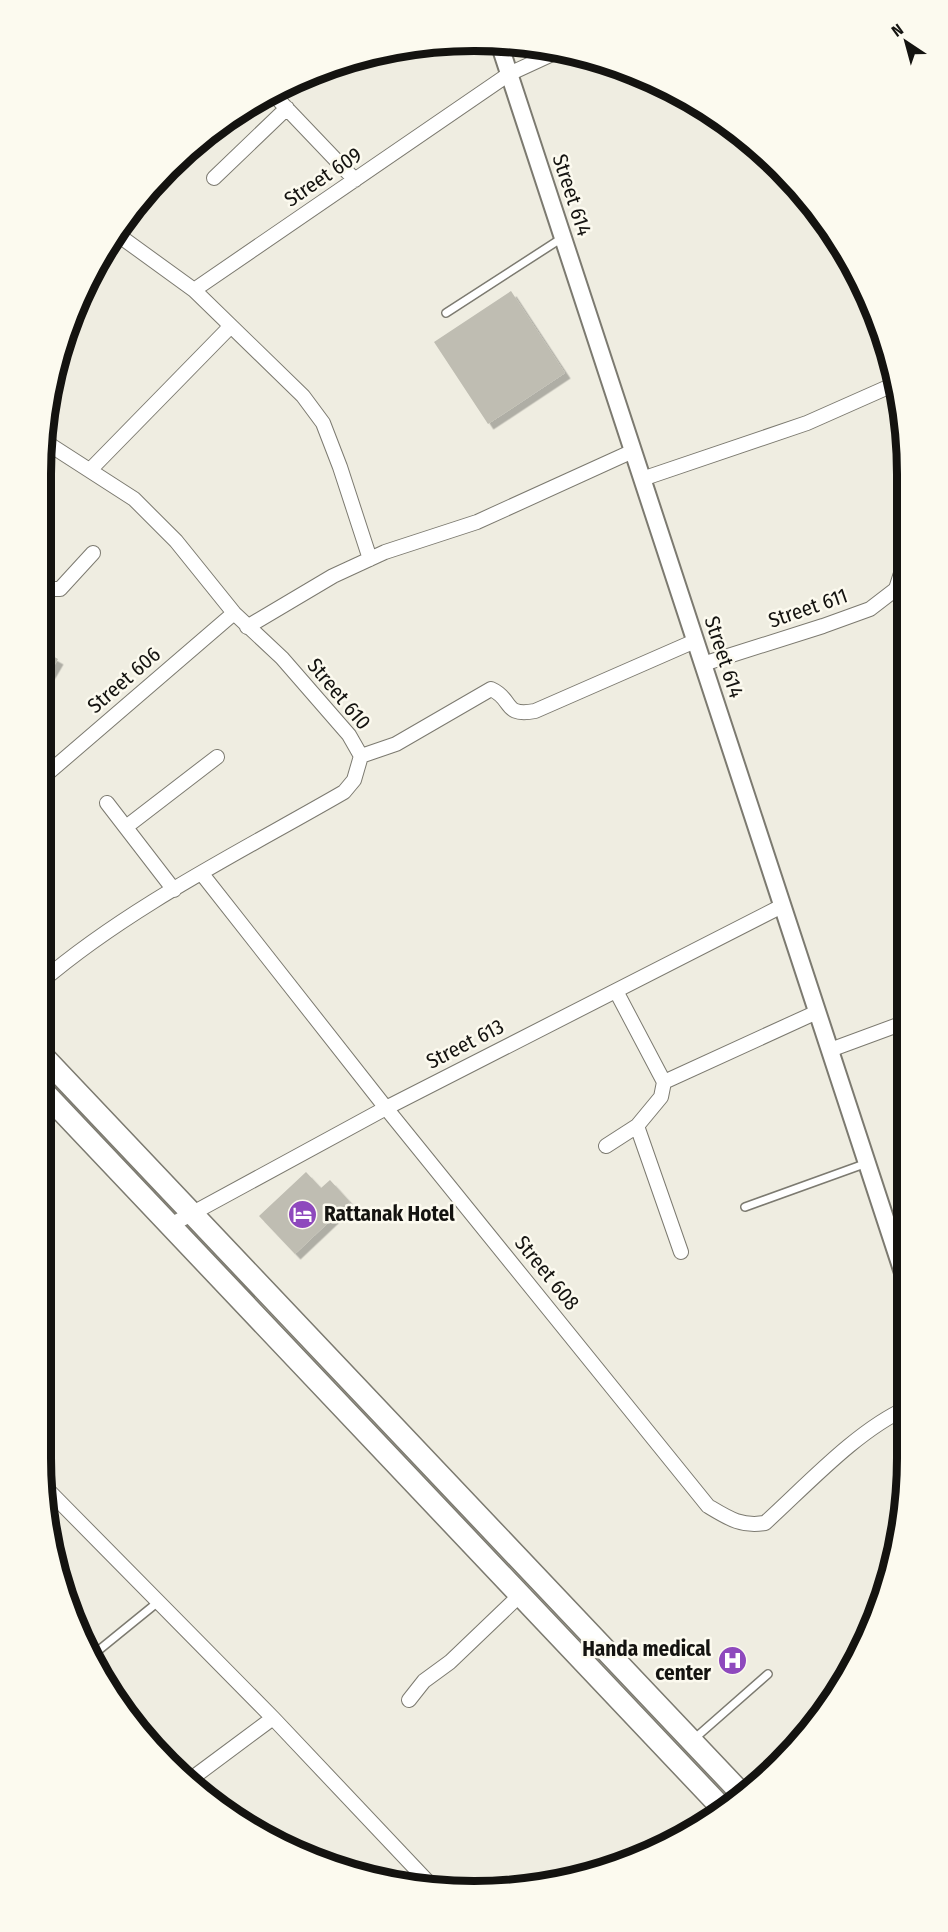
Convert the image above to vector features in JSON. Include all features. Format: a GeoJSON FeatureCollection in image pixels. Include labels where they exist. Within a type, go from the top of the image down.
{"type":"FeatureCollection","features":[{"type":"Feature","properties":{"kind":"main road"},"geometry":{"type":"LineString","coordinates":[[51,1066],[738,1789]]}},
{"type":"Feature","properties":{"kind":"main road"},"geometry":{"type":"LineString","coordinates":[[51,1101],[718,1804]]}},
{"type":"Feature","properties":{"kind":"street","name":"Street 614"},"geometry":{"type":"LineString","coordinates":[[502,52],[897,1254]]}},
{"type":"Feature","properties":{"kind":"street","name":"Street 609"},"geometry":{"type":"LineString","coordinates":[[194,290],[509,74],[545,57]]}},
{"type":"Feature","properties":{"kind":"street"},"geometry":{"type":"LineString","coordinates":[[279,100],[355,180]]}},
{"type":"Feature","properties":{"kind":"street"},"geometry":{"type":"LineString","coordinates":[[214,178],[287,108]]}},
{"type":"Feature","properties":{"kind":"street"},"geometry":{"type":"LineString","coordinates":[[123,238],[194,290],[303,396],[323,423],[370,559]]}},
{"type":"Feature","properties":{"kind":"street"},"geometry":{"type":"LineString","coordinates":[[90,470],[227,330],[228,325]]}},
{"type":"Feature","properties":{"kind":"street"},"geometry":{"type":"LineString","coordinates":[[642,478],[807,423],[888,387]]}},
{"type":"Feature","properties":{"kind":"street","name":"Street 610"},"geometry":{"type":"LineString","coordinates":[[51,973],[77,951],[174,890],[344,792],[354,780],[361,756],[349,735],[282,658],[234,613],[176,541],[134,499],[52,446]]}},
{"type":"Feature","properties":{"kind":"street"},"geometry":{"type":"LineString","coordinates":[[247,627],[333,576],[385,552],[477,522],[633,451]]}},
{"type":"Feature","properties":{"kind":"street"},"geometry":{"type":"LineString","coordinates":[[51,589],[60,589],[93,553]]}},
{"type":"Feature","properties":{"kind":"street","name":"Street 611"},"geometry":{"type":"LineString","coordinates":[[703,664],[870,609],[897,586]]}},
{"type":"Feature","properties":{"kind":"street","name":"Street 606"},"geometry":{"type":"LineString","coordinates":[[51,770],[234,613]]}},
{"type":"Feature","properties":{"kind":"street"},"geometry":{"type":"LineString","coordinates":[[361,756],[396,744],[491,689],[498,692],[512,710],[521,714],[535,711],[696,641]]}},
{"type":"Feature","properties":{"kind":"street"},"geometry":{"type":"LineString","coordinates":[[126,827],[217,757]]}},
{"type":"Feature","properties":{"kind":"street"},"geometry":{"type":"LineString","coordinates":[[107,803],[174,890]]}},
{"type":"Feature","properties":{"kind":"street","name":"Street 608"},"geometry":{"type":"LineString","coordinates":[[202,874],[386,1108],[708,1506],[730,1519],[750,1525],[765,1523],[849,1446],[897,1412]]}},
{"type":"Feature","properties":{"kind":"street","name":"Street 613"},"geometry":{"type":"LineString","coordinates":[[169,1226],[386,1108],[783,906]]}},
{"type":"Feature","properties":{"kind":"street"},"geometry":{"type":"LineString","coordinates":[[606,1146],[637,1126],[661,1097],[664,1082],[616,991]]}},
{"type":"Feature","properties":{"kind":"street"},"geometry":{"type":"LineString","coordinates":[[664,1082],[817,1012]]}},
{"type":"Feature","properties":{"kind":"street"},"geometry":{"type":"LineString","coordinates":[[830,1050],[897,1025]]}},
{"type":"Feature","properties":{"kind":"street"},"geometry":{"type":"LineString","coordinates":[[637,1126],[681,1252]]}},
{"type":"Feature","properties":{"kind":"street"},"geometry":{"type":"LineString","coordinates":[[53,1495],[273,1718],[424,1878]]}},
{"type":"Feature","properties":{"kind":"street"},"geometry":{"type":"LineString","coordinates":[[409,1700],[424,1681],[450,1662],[520,1595]]}},
{"type":"Feature","properties":{"kind":"street"},"geometry":{"type":"LineString","coordinates":[[195,1776],[273,1718]]}},
{"type":"Feature","properties":{"kind":"lane"},"geometry":{"type":"LineString","coordinates":[[446,313],[563,237]]}},
{"type":"Feature","properties":{"kind":"lane"},"geometry":{"type":"LineString","coordinates":[[745,1207],[867,1163]]}},
{"type":"Feature","properties":{"kind":"lane"},"geometry":{"type":"LineString","coordinates":[[98,1651],[158,1602]]}},
{"type":"Feature","properties":{"kind":"lane"},"geometry":{"type":"LineString","coordinates":[[692,1741],[768,1674]]}},
{"type":"Feature","properties":{"kind":"building"},"geometry":{"type":"Polygon","coordinates":[[[511,291],[565,373],[488,424],[434,342],[511,291]]]}},
{"type":"Feature","properties":{"kind":"building"},"geometry":{"type":"Polygon","coordinates":[[[51,655],[58,659],[51,671],[51,655]]]}},
{"type":"Feature","properties":{"kind":"building"},"geometry":{"type":"Polygon","coordinates":[[[306,1172],[321,1188],[330,1180],[350,1202],[295,1254],[259,1216],[306,1172]]]}},
{"type":"Feature","properties":{"kind":"place","name":"Rattanak Hotel"},"geometry":{"type":"Point","coordinates":[303,1214]}},
{"type":"Feature","properties":{"kind":"place","name":"Handa medical center"},"geometry":{"type":"Point","coordinates":[732,1661]}}]}
